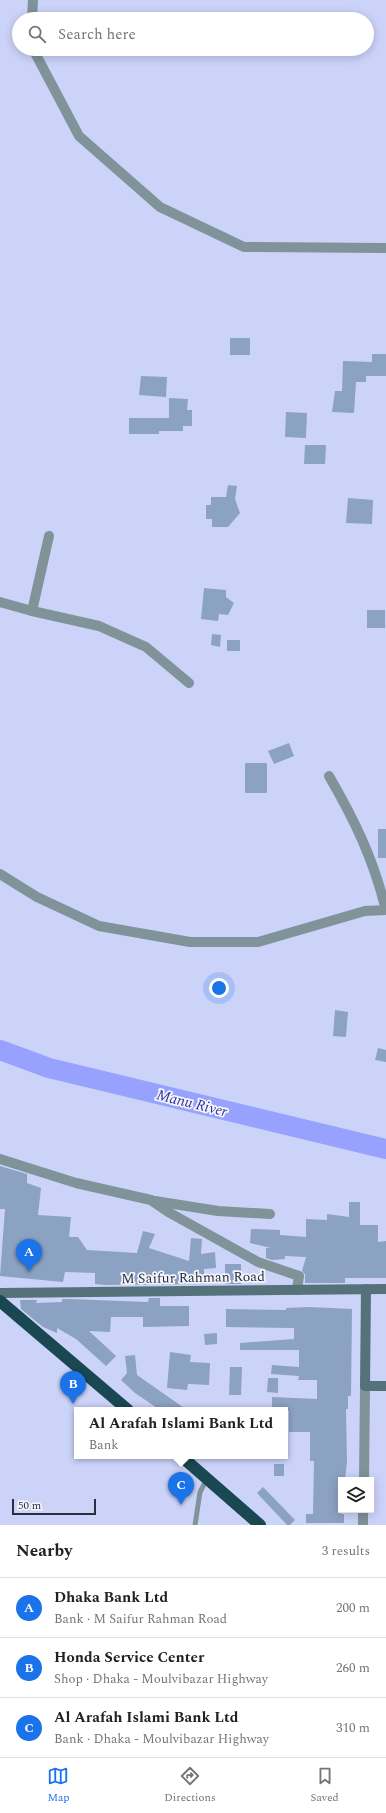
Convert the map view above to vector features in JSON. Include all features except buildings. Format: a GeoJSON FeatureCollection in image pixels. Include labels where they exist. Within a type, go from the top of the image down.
{"type":"FeatureCollection","features":[{"type":"Feature","properties":{"kind":"highway"},"geometry":{"type":"LineString","coordinates":[[0,1301],[124,1407]]}},
{"type":"Feature","properties":{"kind":"highway"},"geometry":{"type":"LineString","coordinates":[[184,1459],[260,1525]]}},
{"type":"Feature","properties":{"kind":"main road"},"geometry":{"type":"LineString","coordinates":[[366,1289],[365,1386],[386,1386]]}},
{"type":"Feature","properties":{"kind":"main road","name":"M Saifur Rahman Road"},"geometry":{"type":"LineString","coordinates":[[0,1293],[386,1289]]}},
{"type":"Feature","properties":{"kind":"street"},"geometry":{"type":"LineString","coordinates":[[32,12],[33,0]]}},
{"type":"Feature","properties":{"kind":"street"},"geometry":{"type":"LineString","coordinates":[[37,56],[79,136],[160,207],[244,247],[386,248]]}},
{"type":"Feature","properties":{"kind":"street"},"geometry":{"type":"LineString","coordinates":[[32,611],[49,536]]}},
{"type":"Feature","properties":{"kind":"street"},"geometry":{"type":"LineString","coordinates":[[0,602],[32,611],[99,626],[146,647],[189,683]]}},
{"type":"Feature","properties":{"kind":"street"},"geometry":{"type":"LineString","coordinates":[[0,874],[37,897],[99,926],[190,942],[258,942],[365,911],[386,910],[373,862],[352,816],[329,776]]}},
{"type":"Feature","properties":{"kind":"street"},"geometry":{"type":"LineString","coordinates":[[0,1159],[76,1182],[151,1200],[218,1211],[270,1214]]}},
{"type":"Feature","properties":{"kind":"street"},"geometry":{"type":"LineString","coordinates":[[151,1200],[170,1213],[258,1262],[299,1276],[297,1290]]}},
{"type":"Feature","properties":{"kind":"street"},"geometry":{"type":"LineString","coordinates":[[364,1477],[365,1386]]}},
{"type":"Feature","properties":{"kind":"street"},"geometry":{"type":"LineString","coordinates":[[363,1513],[363,1525]]}},
{"type":"Feature","properties":{"kind":"lane"},"geometry":{"type":"LineString","coordinates":[[195,1525],[200,1492],[207,1479]]}},
{"type":"Feature","properties":{"kind":"waterway","name":"Manu River"},"geometry":{"type":"LineString","coordinates":[[0,1050],[49,1068],[386,1149]]}},
{"type":"Feature","properties":{"kind":"place","name":"Dhaka Bank Ltd"},"geometry":{"type":"Point","coordinates":[29,1272]}},
{"type":"Feature","properties":{"kind":"place","name":"Honda Service Center"},"geometry":{"type":"Point","coordinates":[73,1404]}},
{"type":"Feature","properties":{"kind":"place","name":"Al Arafah Islami Bank Ltd"},"geometry":{"type":"Point","coordinates":[181,1505]}}]}
